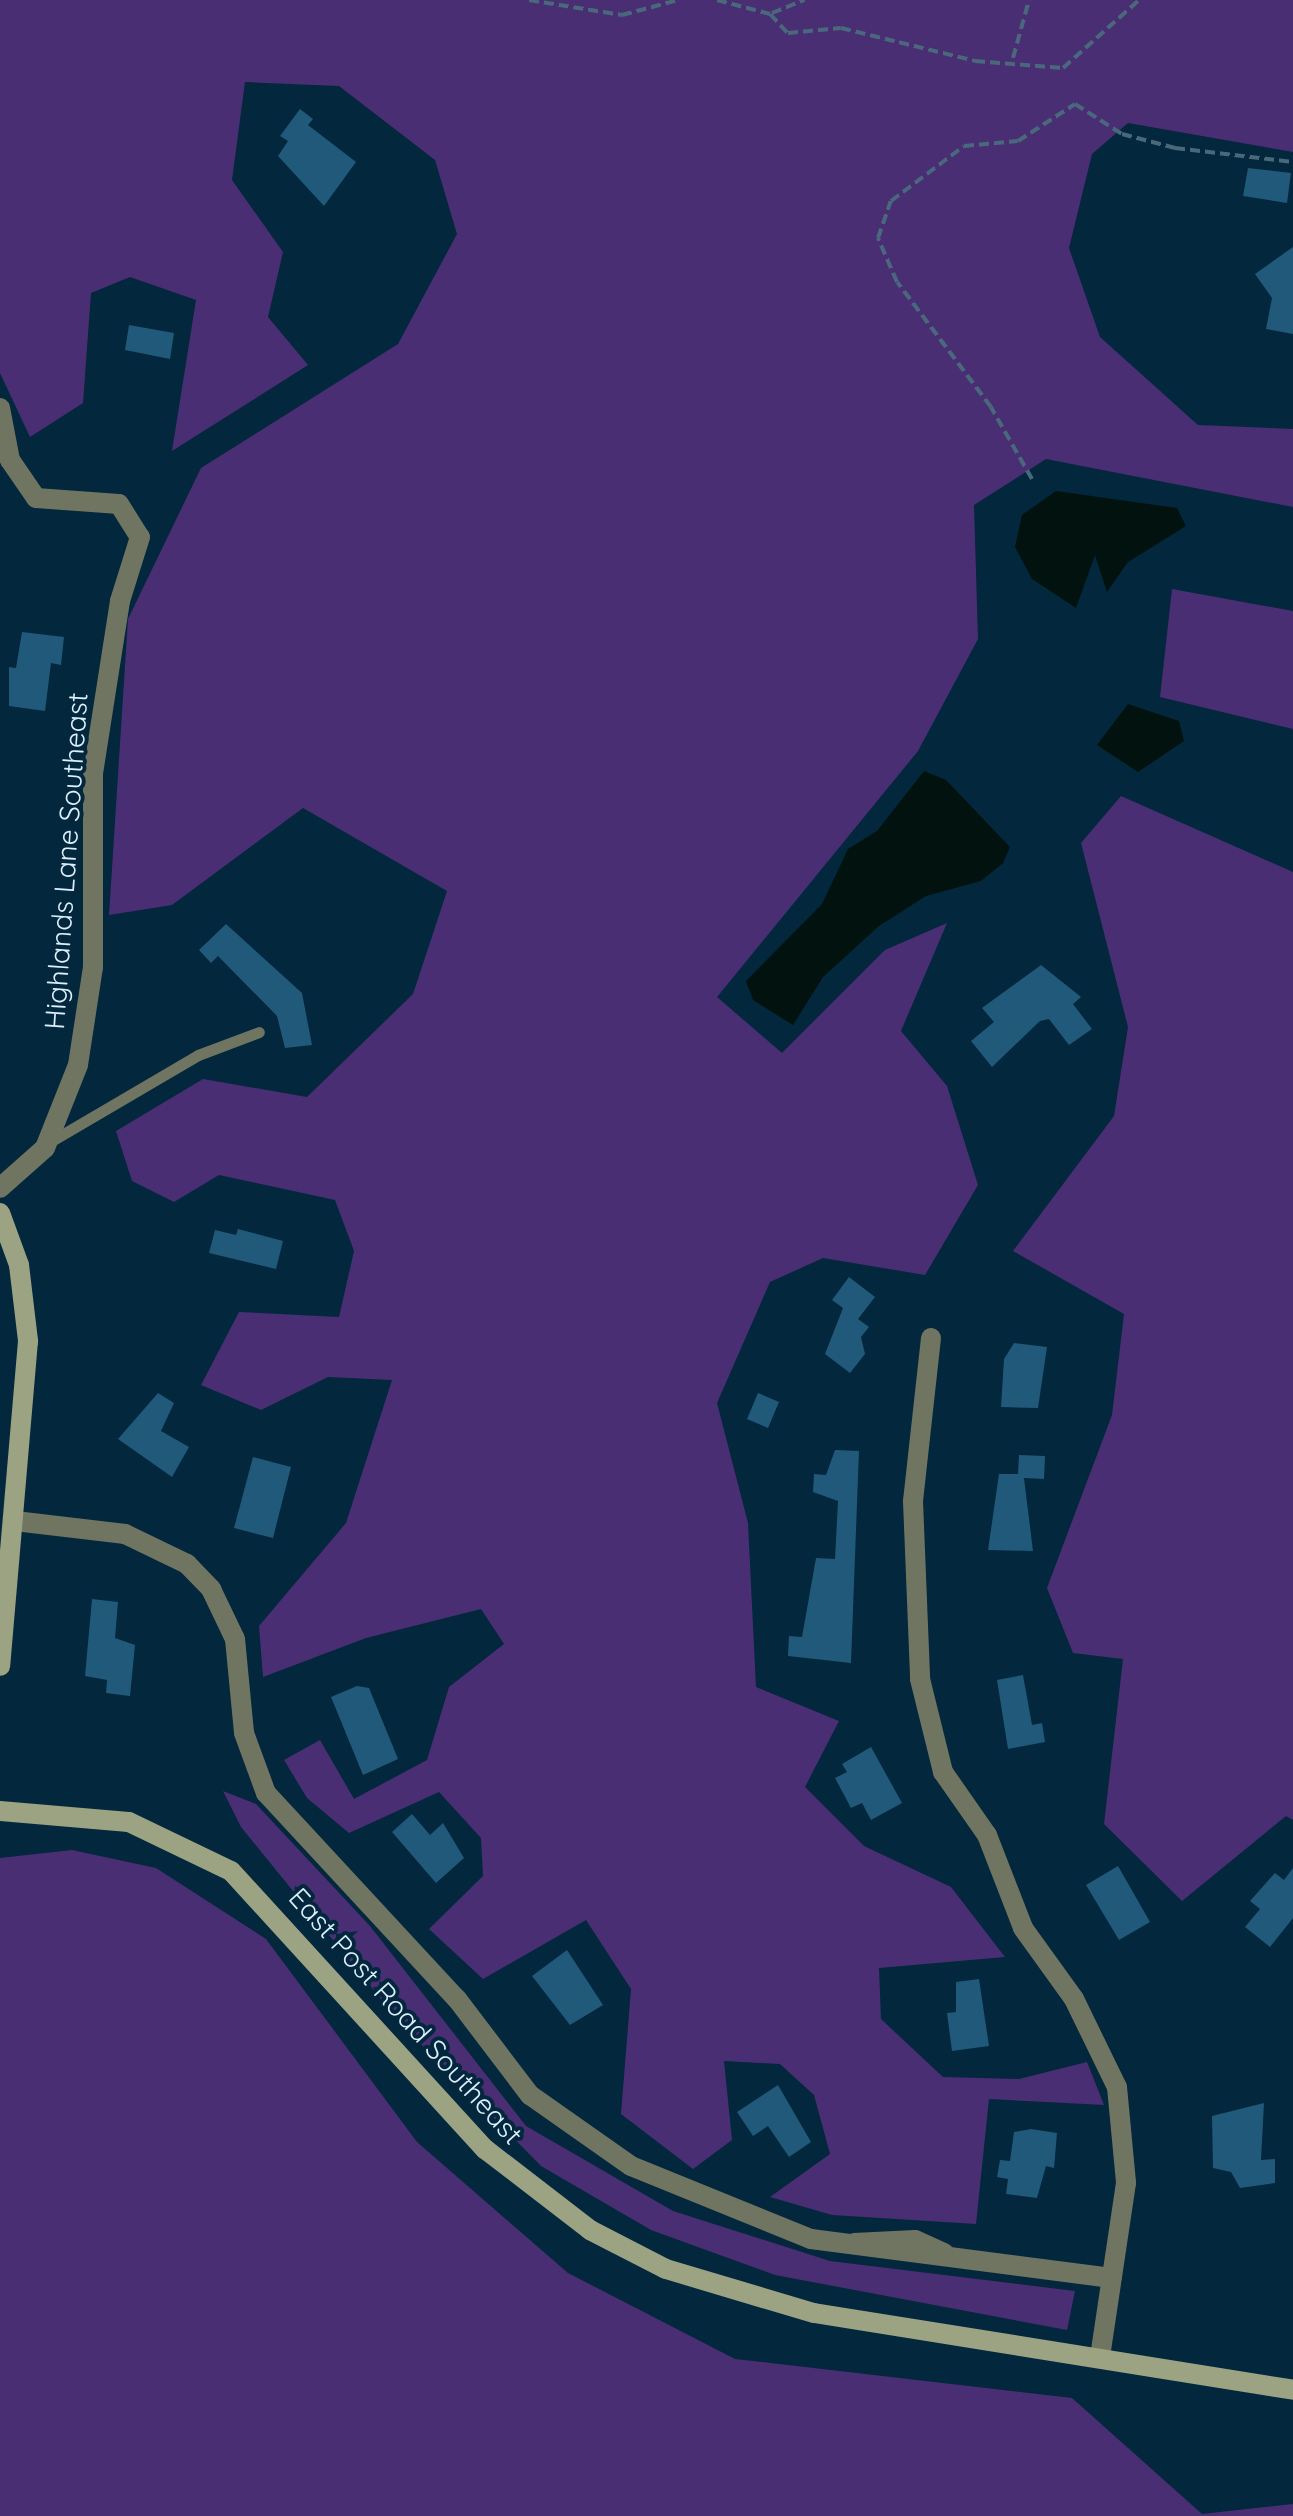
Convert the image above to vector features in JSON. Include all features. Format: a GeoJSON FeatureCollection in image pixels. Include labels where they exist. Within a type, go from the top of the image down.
{"type":"FeatureCollection","features":[{"type":"Feature","properties":{"kind":"main road"},"geometry":{"type":"LineString","coordinates":[[0,1213],[19,1265],[28,1341],[16,1521],[0,1666]]}},
{"type":"Feature","properties":{"kind":"main road","name":"East Post Road Southeast"},"geometry":{"type":"LineString","coordinates":[[0,1811],[129,1822],[232,1871],[485,2149],[616,2245],[701,2283],[798,2309],[1293,2390]]}},
{"type":"Feature","properties":{"kind":"street","name":"Highlands Lane Southeast"},"geometry":{"type":"LineString","coordinates":[[0,408],[10,460],[36,498],[58,505],[109,501],[131,516],[140,537],[129,573],[93,774],[90,996],[78,1065],[48,1142],[0,1188]]}},
{"type":"Feature","properties":{"kind":"street"},"geometry":{"type":"LineString","coordinates":[[932,1338],[912,1501],[920,1679],[943,1772],[987,1835],[1023,1928],[1074,1999],[1117,2086],[1126,2183],[1100,2358]]}},
{"type":"Feature","properties":{"kind":"street"},"geometry":{"type":"LineString","coordinates":[[16,1521],[126,1534],[186,1564],[211,1589],[235,1640],[244,1732],[266,1793],[479,2024],[530,2096],[676,2189],[811,2239],[852,2243],[915,2240],[944,2253],[1111,2278]]}},
{"type":"Feature","properties":{"kind":"lane"},"geometry":{"type":"LineString","coordinates":[[48,1142],[198,1055],[259,1032]]}},
{"type":"Feature","properties":{"kind":"path"},"geometry":{"type":"LineString","coordinates":[[529,0],[622,16],[678,0]]}},
{"type":"Feature","properties":{"kind":"path"},"geometry":{"type":"LineString","coordinates":[[717,0],[770,14],[788,33],[841,28],[882,44],[1012,60],[1077,63],[1139,0]]}},
{"type":"Feature","properties":{"kind":"path"},"geometry":{"type":"LineString","coordinates":[[770,14],[804,0]]}},
{"type":"Feature","properties":{"kind":"path"},"geometry":{"type":"LineString","coordinates":[[1012,60],[1029,0]]}},
{"type":"Feature","properties":{"kind":"path"},"geometry":{"type":"LineString","coordinates":[[1032,479],[991,407],[897,282],[878,238],[891,201],[964,146],[1018,141],[1074,104],[1122,134],[1175,148],[1293,162]]}},
{"type":"Feature","properties":{"kind":"shaded area"},"geometry":{"type":"Polygon","coordinates":[[[0,0],[1293,0],[1293,152],[1128,123],[1092,154],[1069,248],[1100,337],[1198,425],[1293,429],[1293,507],[1046,459],[974,505],[978,639],[918,751],[717,997],[782,1053],[885,950],[947,923],[901,1031],[947,1086],[978,1185],[925,1275],[823,1258],[770,1282],[717,1403],[748,1523],[756,1687],[839,1721],[805,1787],[864,1846],[951,1887],[1005,1957],[879,1968],[881,2019],[943,2077],[1019,2079],[1087,2062],[1104,2105],[989,2099],[976,2224],[832,2215],[770,2197],[830,2154],[814,2095],[780,2064],[724,2061],[732,2140],[693,2169],[621,2114],[631,1989],[586,1920],[483,1979],[429,1929],[483,1876],[481,1838],[439,1792],[349,1833],[307,1798],[284,1760],[320,1740],[354,1799],[427,1760],[449,1687],[504,1644],[481,1609],[366,1638],[263,1677],[259,1626],[346,1523],[392,1380],[328,1377],[261,1410],[201,1385],[239,1312],[339,1317],[354,1251],[335,1200],[219,1175],[174,1202],[132,1181],[116,1131],[203,1079],[307,1097],[413,994],[447,891],[303,808],[172,905],[109,915],[128,619],[201,468],[398,344],[457,234],[435,160],[339,86],[245,82],[232,180],[283,252],[268,317],[308,365],[172,451],[196,300],[130,277],[91,293],[83,403],[30,437],[0,373],[0,0]]]}},
{"type":"Feature","properties":{"kind":"shaded area"},"geometry":{"type":"Polygon","coordinates":[[[1056,491],[1177,508],[1186,526],[1128,562],[1107,592],[1095,555],[1076,608],[1032,579],[1015,547],[1022,515],[1056,491]]]}},
{"type":"Feature","properties":{"kind":"shaded area"},"geometry":{"type":"Polygon","coordinates":[[[1172,589],[1293,611],[1293,729],[1160,697],[1172,589]]]}},
{"type":"Feature","properties":{"kind":"shaded area"},"geometry":{"type":"Polygon","coordinates":[[[1128,704],[1179,721],[1184,741],[1138,772],[1097,745],[1128,704]]]}},
{"type":"Feature","properties":{"kind":"shaded area"},"geometry":{"type":"Polygon","coordinates":[[[924,771],[946,780],[1010,847],[1003,863],[981,881],[926,896],[879,926],[823,977],[793,1025],[753,1000],[746,981],[822,904],[848,849],[877,831],[924,771]]]}},
{"type":"Feature","properties":{"kind":"shaded area"},"geometry":{"type":"Polygon","coordinates":[[[1121,796],[1293,872],[1293,1820],[1286,1816],[1182,1901],[1104,1824],[1123,1659],[1073,1653],[1047,1588],[1112,1415],[1124,1314],[1013,1251],[1114,1116],[1128,1027],[1081,843],[1121,796]]]}},
{"type":"Feature","properties":{"kind":"shaded area"},"geometry":{"type":"Polygon","coordinates":[[[223,1791],[256,1804],[370,1926],[526,2126],[673,2211],[830,2261],[1075,2291],[1067,2330],[775,2275],[651,2230],[541,2166],[402,2025],[241,1827],[223,1791]]]}},
{"type":"Feature","properties":{"kind":"shaded area"},"geometry":{"type":"Polygon","coordinates":[[[72,1850],[156,1868],[266,1939],[417,2142],[568,2273],[735,2359],[1072,2398],[1202,2514],[1293,2504],[1293,2516],[0,2516],[0,1858],[72,1850]]]}},
{"type":"Feature","properties":{"kind":"building"},"geometry":{"type":"Polygon","coordinates":[[[300,109],[313,119],[308,125],[356,162],[324,206],[278,156],[288,141],[280,136],[300,109]]]}},
{"type":"Feature","properties":{"kind":"building"},"geometry":{"type":"Polygon","coordinates":[[[1248,168],[1291,173],[1287,203],[1243,196],[1248,168]]]}},
{"type":"Feature","properties":{"kind":"building"},"geometry":{"type":"Polygon","coordinates":[[[1293,247],[1293,334],[1266,329],[1272,298],[1255,274],[1293,247]]]}},
{"type":"Feature","properties":{"kind":"building"},"geometry":{"type":"Polygon","coordinates":[[[129,325],[174,333],[170,359],[125,350],[129,325]]]}},
{"type":"Feature","properties":{"kind":"building"},"geometry":{"type":"Polygon","coordinates":[[[22,632],[64,637],[61,665],[51,663],[45,711],[9,706],[9,667],[16,668],[22,632]]]}},
{"type":"Feature","properties":{"kind":"building"},"geometry":{"type":"Polygon","coordinates":[[[226,924],[302,993],[312,1045],[285,1048],[277,1016],[218,956],[211,963],[199,950],[226,924]]]}},
{"type":"Feature","properties":{"kind":"building"},"geometry":{"type":"Polygon","coordinates":[[[1041,965],[1081,997],[1073,1004],[1092,1029],[1069,1045],[1049,1019],[1040,1021],[992,1067],[971,1041],[994,1022],[982,1008],[1041,965]]]}},
{"type":"Feature","properties":{"kind":"building"},"geometry":{"type":"Polygon","coordinates":[[[238,1229],[283,1241],[276,1269],[209,1253],[215,1230],[236,1235],[238,1229]]]}},
{"type":"Feature","properties":{"kind":"building"},"geometry":{"type":"Polygon","coordinates":[[[849,1277],[875,1297],[858,1319],[869,1327],[861,1337],[865,1354],[850,1373],[825,1354],[843,1308],[832,1300],[849,1277]]]}},
{"type":"Feature","properties":{"kind":"building"},"geometry":{"type":"Polygon","coordinates":[[[1014,1343],[1047,1347],[1038,1408],[1001,1407],[1004,1359],[1014,1343]]]}},
{"type":"Feature","properties":{"kind":"building"},"geometry":{"type":"Polygon","coordinates":[[[158,1393],[174,1403],[161,1431],[189,1447],[172,1477],[118,1439],[158,1393]]]}},
{"type":"Feature","properties":{"kind":"building"},"geometry":{"type":"Polygon","coordinates":[[[758,1393],[779,1402],[768,1428],[747,1419],[758,1393]]]}},
{"type":"Feature","properties":{"kind":"building"},"geometry":{"type":"Polygon","coordinates":[[[835,1450],[859,1451],[851,1663],[788,1656],[789,1636],[802,1637],[816,1558],[835,1559],[838,1501],[813,1492],[814,1474],[826,1475],[835,1450]]]}},
{"type":"Feature","properties":{"kind":"building"},"geometry":{"type":"Polygon","coordinates":[[[1019,1455],[1045,1456],[1044,1479],[1024,1478],[1033,1551],[988,1550],[999,1474],[1018,1474],[1019,1455]]]}},
{"type":"Feature","properties":{"kind":"building"},"geometry":{"type":"Polygon","coordinates":[[[253,1457],[291,1467],[273,1538],[234,1528],[253,1457]]]}},
{"type":"Feature","properties":{"kind":"building"},"geometry":{"type":"Polygon","coordinates":[[[92,1599],[118,1602],[115,1638],[135,1645],[130,1696],[106,1693],[107,1680],[85,1676],[92,1599]]]}},
{"type":"Feature","properties":{"kind":"building"},"geometry":{"type":"Polygon","coordinates":[[[1023,1675],[1032,1725],[1042,1723],[1045,1742],[1008,1749],[997,1680],[1023,1675]]]}},
{"type":"Feature","properties":{"kind":"building"},"geometry":{"type":"Polygon","coordinates":[[[357,1686],[369,1688],[398,1759],[363,1775],[331,1697],[357,1686]]]}},
{"type":"Feature","properties":{"kind":"building"},"geometry":{"type":"Polygon","coordinates":[[[871,1747],[902,1803],[871,1820],[862,1803],[851,1808],[835,1778],[847,1772],[842,1764],[871,1747]]]}},
{"type":"Feature","properties":{"kind":"building"},"geometry":{"type":"Polygon","coordinates":[[[412,1814],[430,1835],[443,1823],[464,1858],[436,1883],[392,1832],[412,1814]]]}},
{"type":"Feature","properties":{"kind":"building"},"geometry":{"type":"Polygon","coordinates":[[[1118,1866],[1150,1922],[1119,1940],[1086,1885],[1118,1866]]]}},
{"type":"Feature","properties":{"kind":"building"},"geometry":{"type":"Polygon","coordinates":[[[1293,1868],[1293,1918],[1270,1947],[1245,1927],[1260,1909],[1250,1901],[1275,1873],[1284,1880],[1293,1868]]]}},
{"type":"Feature","properties":{"kind":"building"},"geometry":{"type":"Polygon","coordinates":[[[567,1950],[603,2005],[570,2025],[532,1976],[567,1950]]]}},
{"type":"Feature","properties":{"kind":"building"},"geometry":{"type":"Polygon","coordinates":[[[979,1979],[989,2046],[952,2051],[947,2013],[956,2012],[956,1982],[979,1979]]]}},
{"type":"Feature","properties":{"kind":"building"},"geometry":{"type":"Polygon","coordinates":[[[778,2085],[811,2142],[789,2157],[768,2126],[753,2136],[737,2112],[778,2085]]]}},
{"type":"Feature","properties":{"kind":"building"},"geometry":{"type":"Polygon","coordinates":[[[1264,2103],[1261,2160],[1275,2159],[1275,2183],[1240,2188],[1231,2172],[1213,2168],[1212,2116],[1264,2103]]]}},
{"type":"Feature","properties":{"kind":"building"},"geometry":{"type":"Polygon","coordinates":[[[1031,2129],[1057,2133],[1054,2168],[1046,2166],[1037,2198],[1006,2194],[1008,2179],[997,2177],[1000,2160],[1010,2161],[1014,2132],[1031,2129]]]}}]}
